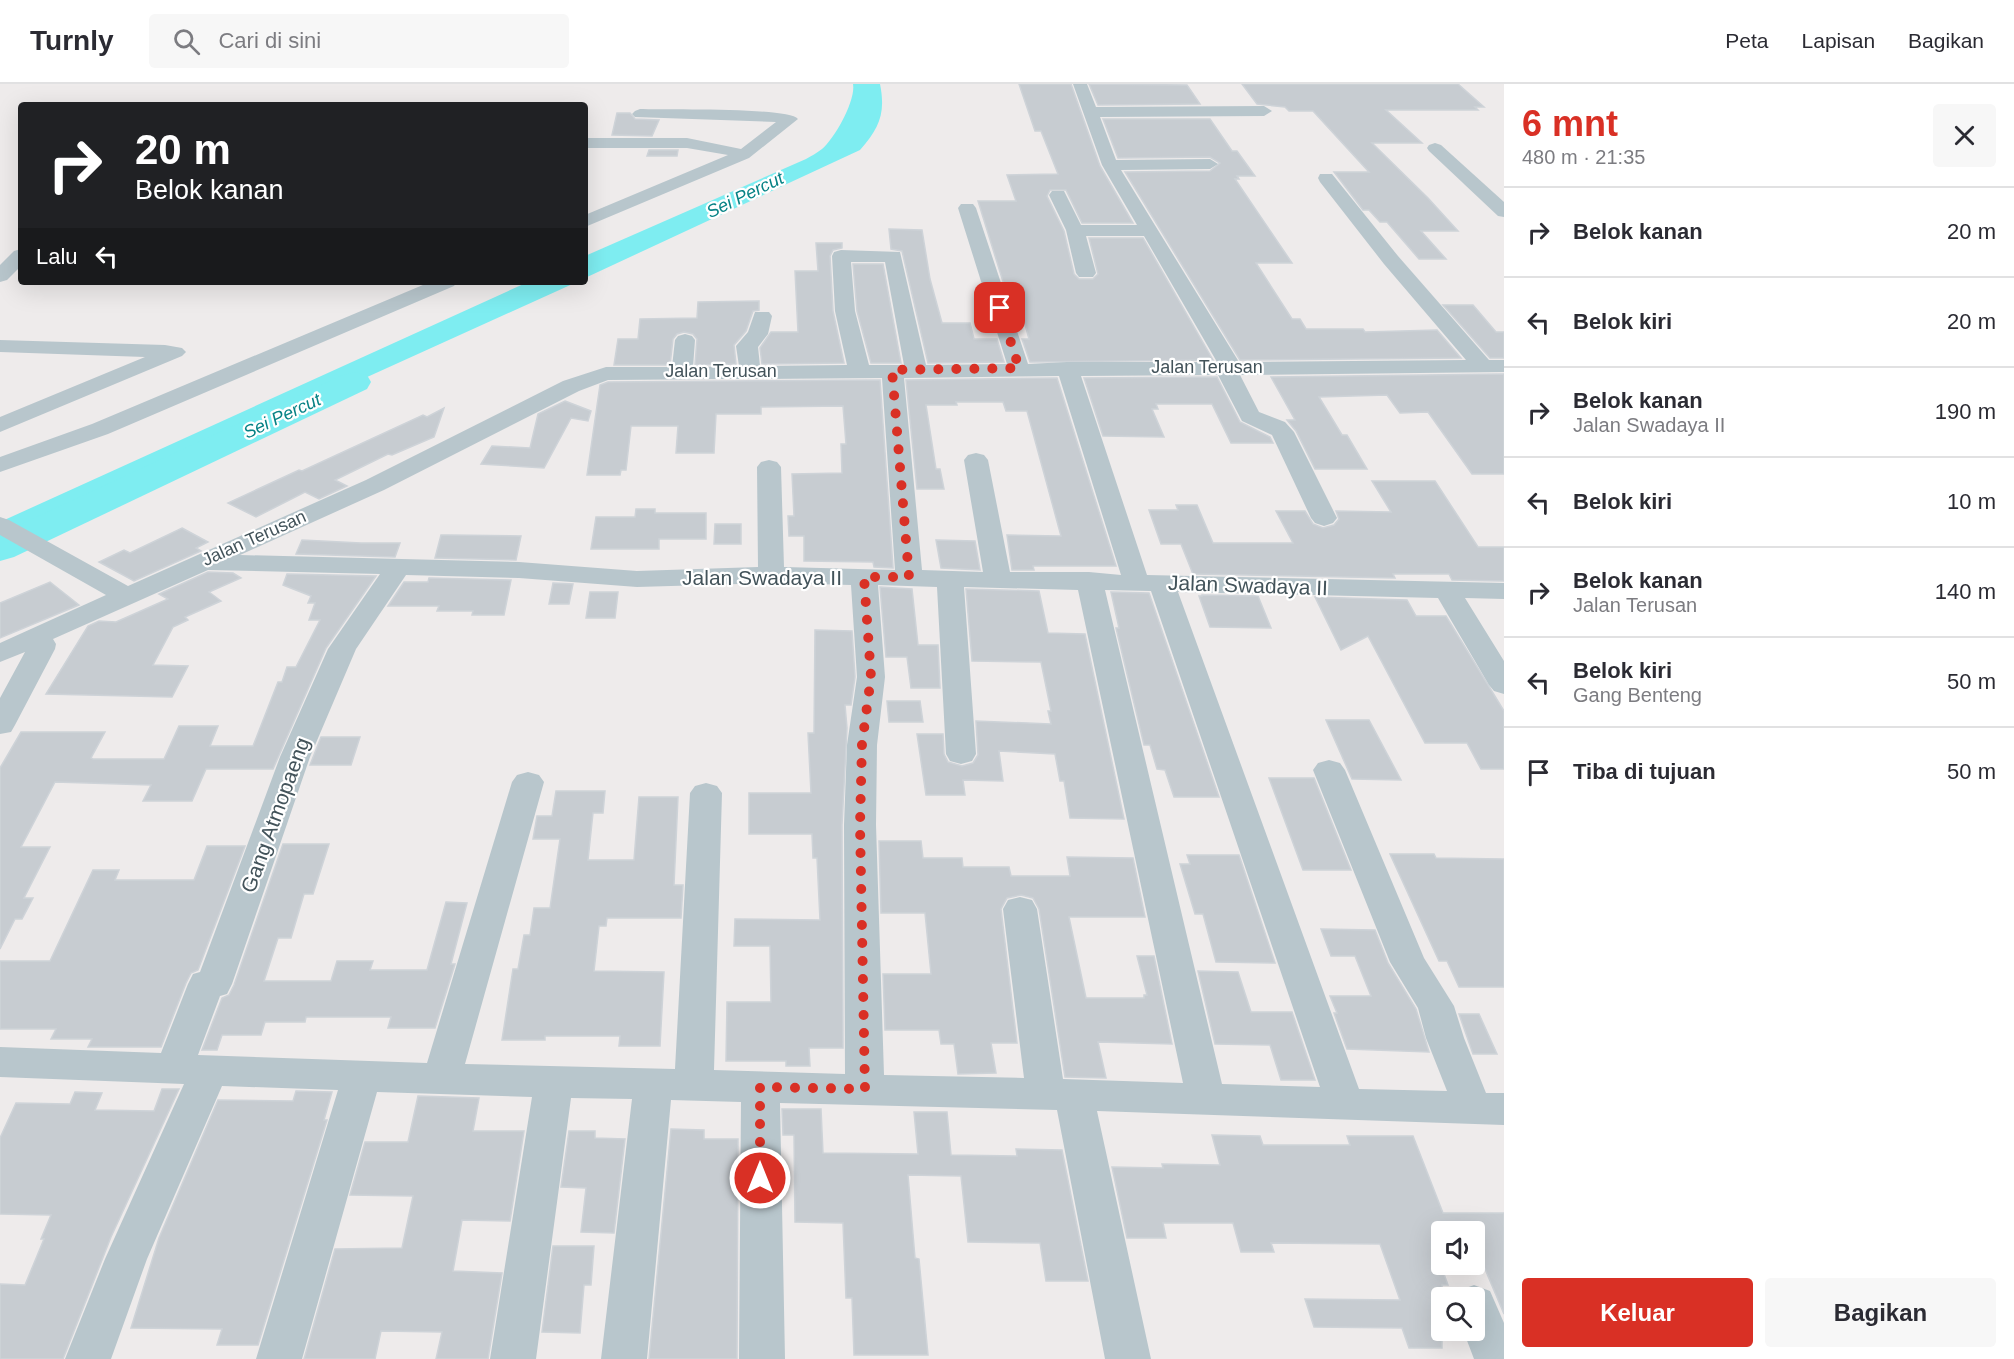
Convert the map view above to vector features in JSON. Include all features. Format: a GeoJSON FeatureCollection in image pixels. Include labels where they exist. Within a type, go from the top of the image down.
{"type":"FeatureCollection","features":[{"type":"Feature","properties":{"kind":"street"},"geometry":{"type":"LineString","coordinates":[[1080,84],[1110,165],[1228,367],[1250,416],[1282,432],[1324,518]]}},
{"type":"Feature","properties":{"kind":"street"},"geometry":{"type":"LineString","coordinates":[[1090,112],[1264,111]]}},
{"type":"Feature","properties":{"kind":"street"},"geometry":{"type":"LineString","coordinates":[[588,221],[743,155],[791,120],[750,116],[640,114]]}},
{"type":"Feature","properties":{"kind":"street"},"geometry":{"type":"LineString","coordinates":[[588,142],[713,146],[743,155]]}},
{"type":"Feature","properties":{"kind":"street"},"geometry":{"type":"LineString","coordinates":[[1435,148],[1504,212]]}},
{"type":"Feature","properties":{"kind":"street"},"geometry":{"type":"LineString","coordinates":[[1110,165],[1210,164]]}},
{"type":"Feature","properties":{"kind":"street"},"geometry":{"type":"LineString","coordinates":[[1326,178],[1391,260],[1494,366]]}},
{"type":"Feature","properties":{"kind":"street"},"geometry":{"type":"LineString","coordinates":[[1058,195],[1075,230],[1086,273]]}},
{"type":"Feature","properties":{"kind":"street"},"geometry":{"type":"LineString","coordinates":[[967,208],[1019,368]]}},
{"type":"Feature","properties":{"kind":"street"},"geometry":{"type":"LineString","coordinates":[[1075,230],[1149,231]]}},
{"type":"Feature","properties":{"kind":"street"},"geometry":{"type":"LineString","coordinates":[[859,370],[845,311],[841,256],[893,256],[916,370]]}},
{"type":"Feature","properties":{"kind":"street"},"geometry":{"type":"LineString","coordinates":[[9,272],[18,259]]}},
{"type":"Feature","properties":{"kind":"street"},"geometry":{"type":"LineString","coordinates":[[0,465],[100,429],[440,285]]}},
{"type":"Feature","properties":{"kind":"street"},"geometry":{"type":"LineString","coordinates":[[750,371],[747,346],[758,334],[762,316]]}},
{"type":"Feature","properties":{"kind":"street"},"geometry":{"type":"LineString","coordinates":[[682,372],[685,340]]}},
{"type":"Feature","properties":{"kind":"street"},"geometry":{"type":"LineString","coordinates":[[0,346],[175,352],[0,425]]}},
{"type":"Feature","properties":{"kind":"street","name":"Jalan Terusan"},"geometry":{"type":"LineString","coordinates":[[0,653],[125,595],[375,485],[571,386],[619,372],[1494,366]]}},
{"type":"Feature","properties":{"kind":"street"},"geometry":{"type":"LineString","coordinates":[[1067,368],[1345,1104]]}},
{"type":"Feature","properties":{"kind":"street"},"geometry":{"type":"LineString","coordinates":[[892,370],[909,577]]}},
{"type":"Feature","properties":{"kind":"street"},"geometry":{"type":"LineString","coordinates":[[976,460],[998,579]]}},
{"type":"Feature","properties":{"kind":"street"},"geometry":{"type":"LineString","coordinates":[[769,467],[771,575]]}},
{"type":"Feature","properties":{"kind":"street"},"geometry":{"type":"LineString","coordinates":[[0,525],[125,595]]}},
{"type":"Feature","properties":{"kind":"street","name":"Jalan Swadaya II"},"geometry":{"type":"LineString","coordinates":[[200,562],[519,570],[638,579],[771,575],[1089,580],[1504,591]]}},
{"type":"Feature","properties":{"kind":"street","name":"Gang Atmopaeng"},"geometry":{"type":"LineString","coordinates":[[191,1070],[206,984],[214,984],[295,757],[342,650],[399,566]]}},
{"type":"Feature","properties":{"kind":"street"},"geometry":{"type":"LineString","coordinates":[[864,577],[871,677],[862,744],[860,825],[865,1089]]}},
{"type":"Feature","properties":{"kind":"street"},"geometry":{"type":"LineString","coordinates":[[950,578],[961,754]]}},
{"type":"Feature","properties":{"kind":"street"},"geometry":{"type":"LineString","coordinates":[[1089,580],[1206,1100]]}},
{"type":"Feature","properties":{"kind":"street"},"geometry":{"type":"LineString","coordinates":[[1447,590],[1504,685]]}},
{"type":"Feature","properties":{"kind":"street"},"geometry":{"type":"LineString","coordinates":[[0,725],[41,649],[42,644],[37,636]]}},
{"type":"Feature","properties":{"kind":"street"},"geometry":{"type":"LineString","coordinates":[[1329,770],[1408,962],[1436,1006],[1445,1038],[1488,1109]]}},
{"type":"Feature","properties":{"kind":"street"},"geometry":{"type":"LineString","coordinates":[[442,1079],[528,782]]}},
{"type":"Feature","properties":{"kind":"street"},"geometry":{"type":"LineString","coordinates":[[694,1085],[706,793]]}},
{"type":"Feature","properties":{"kind":"street"},"geometry":{"type":"LineString","coordinates":[[1020,909],[1060,1094],[1128,1359]]}},
{"type":"Feature","properties":{"kind":"street"},"geometry":{"type":"LineString","coordinates":[[3,1068],[191,1070],[442,1079],[1060,1094],[1488,1109]]}},
{"type":"Feature","properties":{"kind":"street"},"geometry":{"type":"LineString","coordinates":[[88,1359],[126,1259],[191,1070]]}},
{"type":"Feature","properties":{"kind":"street"},"geometry":{"type":"LineString","coordinates":[[279,1359],[362,1076]]}},
{"type":"Feature","properties":{"kind":"street"},"geometry":{"type":"LineString","coordinates":[[513,1359],[554,1081]]}},
{"type":"Feature","properties":{"kind":"street"},"geometry":{"type":"LineString","coordinates":[[624,1359],[653,1084]]}},
{"type":"Feature","properties":{"kind":"street"},"geometry":{"type":"LineString","coordinates":[[760,1087],[762,1359]]}},
{"type":"Feature","properties":{"kind":"street"},"geometry":{"type":"LineString","coordinates":[[1485,1331],[1497,1359]]}},
{"type":"Feature","properties":{"kind":"water","name":"Sei Percut"},"geometry":{"type":"Polygon","coordinates":[[[853,84],[880,84],[882,95],[879,120],[872,135],[860,150],[588,277],[588,255],[806,159],[820,150],[833,136],[844,118],[853,84]]]}},
{"type":"Feature","properties":{"kind":"water","name":"Sei Percut"},"geometry":{"type":"Polygon","coordinates":[[[521,285],[570,285],[301,407],[0,549],[0,522],[521,285]]]}},
{"type":"Feature","properties":{"kind":"building"},"geometry":{"type":"Polygon","coordinates":[[[1019,84],[1071,84],[1100,166],[1133,223],[1082,223],[1066,190],[1050,190],[1047,196],[1064,231],[1074,274],[1079,279],[1093,279],[1098,274],[1089,238],[1143,238],[1213,360],[1030,362],[1022,339],[1029,339],[1015,288],[1005,288],[978,201],[1016,201],[1007,175],[1058,174],[1041,131],[1035,131],[1019,84]]]}},
{"type":"Feature","properties":{"kind":"building"},"geometry":{"type":"Polygon","coordinates":[[[1089,84],[1187,85],[1200,104],[1098,105],[1089,84]]]}},
{"type":"Feature","properties":{"kind":"building"},"geometry":{"type":"Polygon","coordinates":[[[1242,84],[1458,84],[1484,107],[1475,107],[1478,110],[1386,110],[1422,143],[1372,143],[1458,231],[1421,231],[1446,259],[1419,259],[1387,222],[1380,222],[1369,210],[1363,210],[1334,172],[1369,172],[1313,111],[1289,111],[1285,107],[1257,104],[1242,84]]]}},
{"type":"Feature","properties":{"kind":"building"},"geometry":{"type":"Polygon","coordinates":[[[617,113],[630,113],[635,119],[659,120],[652,136],[612,135],[617,113]]]}},
{"type":"Feature","properties":{"kind":"building"},"geometry":{"type":"Polygon","coordinates":[[[1103,119],[1210,119],[1232,151],[1237,151],[1255,176],[1237,176],[1239,179],[1235,179],[1292,263],[1256,263],[1292,319],[1300,319],[1306,329],[1363,329],[1365,332],[1437,330],[1461,358],[1240,360],[1125,172],[1210,171],[1220,163],[1210,157],[1118,158],[1103,119]]]}},
{"type":"Feature","properties":{"kind":"building"},"geometry":{"type":"Polygon","coordinates":[[[649,150],[678,150],[677,156],[647,156],[649,150]]]}},
{"type":"Feature","properties":{"kind":"building"},"geometry":{"type":"Polygon","coordinates":[[[889,229],[922,230],[930,279],[942,323],[970,323],[974,339],[997,339],[1004,362],[928,363],[902,251],[891,249],[889,229]]]}},
{"type":"Feature","properties":{"kind":"building"},"geometry":{"type":"Polygon","coordinates":[[[816,243],[842,243],[842,248],[833,250],[830,256],[833,311],[844,363],[762,364],[760,348],[771,332],[798,332],[795,271],[818,271],[816,243]]]}},
{"type":"Feature","properties":{"kind":"building"},"geometry":{"type":"Polygon","coordinates":[[[853,264],[883,264],[901,363],[871,363],[857,311],[853,264]]]}},
{"type":"Feature","properties":{"kind":"building"},"geometry":{"type":"Polygon","coordinates":[[[759,301],[759,310],[753,311],[746,331],[734,345],[736,364],[695,365],[697,339],[693,334],[684,332],[677,334],[673,339],[670,365],[614,365],[618,339],[638,339],[640,319],[697,318],[698,302],[759,301]]]}},
{"type":"Feature","properties":{"kind":"building"},"geometry":{"type":"Polygon","coordinates":[[[1443,305],[1473,305],[1496,332],[1504,332],[1504,358],[1490,358],[1443,305]]]}},
{"type":"Feature","properties":{"kind":"building"},"geometry":{"type":"Polygon","coordinates":[[[1504,374],[1504,474],[1472,474],[1428,412],[1400,413],[1387,395],[1319,397],[1342,435],[1347,435],[1367,469],[1315,469],[1296,431],[1287,420],[1295,420],[1271,377],[1504,374]]]}},
{"type":"Feature","properties":{"kind":"building"},"geometry":{"type":"Polygon","coordinates":[[[1217,377],[1240,422],[1270,437],[1273,443],[1231,443],[1212,404],[1156,404],[1158,409],[1152,409],[1164,437],[1103,436],[1084,378],[1217,377]]]}},
{"type":"Feature","properties":{"kind":"building"},"geometry":{"type":"Polygon","coordinates":[[[1057,378],[1116,566],[1033,566],[1034,570],[1012,570],[1007,535],[1061,536],[1027,411],[1006,411],[1003,402],[956,402],[957,405],[926,405],[936,469],[940,469],[944,489],[917,489],[906,380],[1057,378]]]}},
{"type":"Feature","properties":{"kind":"building"},"geometry":{"type":"Polygon","coordinates":[[[880,380],[893,568],[874,567],[873,562],[804,561],[804,536],[789,536],[788,516],[794,516],[792,474],[842,473],[841,444],[846,444],[843,406],[761,407],[761,414],[716,414],[714,453],[676,453],[678,426],[631,426],[626,470],[621,470],[620,475],[587,475],[600,385],[608,382],[880,380]]]}},
{"type":"Feature","properties":{"kind":"building"},"geometry":{"type":"Polygon","coordinates":[[[565,401],[591,411],[588,421],[571,418],[544,468],[481,464],[492,446],[530,448],[538,414],[565,401]]]}},
{"type":"Feature","properties":{"kind":"building"},"geometry":{"type":"Polygon","coordinates":[[[444,408],[434,437],[392,455],[388,454],[335,480],[347,486],[319,499],[305,492],[256,517],[228,503],[423,415],[427,417],[444,408]]]}},
{"type":"Feature","properties":{"kind":"building"},"geometry":{"type":"Polygon","coordinates":[[[1372,481],[1435,481],[1478,547],[1504,547],[1504,581],[1452,580],[1449,574],[1393,574],[1395,578],[1193,574],[1181,544],[1161,544],[1149,510],[1178,510],[1176,505],[1197,505],[1213,543],[1293,543],[1276,511],[1305,511],[1313,524],[1323,528],[1334,525],[1339,519],[1336,511],[1391,512],[1372,481]]]}},
{"type":"Feature","properties":{"kind":"building"},"geometry":{"type":"Polygon","coordinates":[[[636,509],[655,509],[655,513],[706,513],[706,539],[659,539],[659,549],[591,549],[596,517],[635,517],[636,509]]]}},
{"type":"Feature","properties":{"kind":"building"},"geometry":{"type":"Polygon","coordinates":[[[715,524],[741,524],[741,544],[714,544],[715,524]]]}},
{"type":"Feature","properties":{"kind":"building"},"geometry":{"type":"Polygon","coordinates":[[[182,528],[208,542],[196,548],[201,551],[134,581],[99,562],[124,550],[130,553],[182,528]]]}},
{"type":"Feature","properties":{"kind":"building"},"geometry":{"type":"Polygon","coordinates":[[[441,535],[521,536],[516,560],[435,558],[441,535]]]}},
{"type":"Feature","properties":{"kind":"building"},"geometry":{"type":"Polygon","coordinates":[[[302,540],[400,543],[395,557],[296,554],[302,540]]]}},
{"type":"Feature","properties":{"kind":"building"},"geometry":{"type":"Polygon","coordinates":[[[936,540],[975,541],[980,570],[941,568],[936,540]]]}},
{"type":"Feature","properties":{"kind":"building"},"geometry":{"type":"Polygon","coordinates":[[[208,572],[233,573],[241,578],[209,592],[221,601],[185,617],[188,620],[173,627],[153,665],[188,666],[172,697],[46,694],[88,626],[99,621],[116,622],[168,599],[159,594],[208,572]]]}},
{"type":"Feature","properties":{"kind":"building"},"geometry":{"type":"Polygon","coordinates":[[[287,574],[376,576],[326,648],[273,769],[206,769],[192,801],[143,801],[151,785],[55,782],[21,847],[50,847],[24,898],[33,898],[22,919],[15,919],[0,949],[0,768],[21,732],[105,732],[91,758],[93,759],[164,759],[179,726],[218,726],[210,746],[253,746],[278,682],[282,682],[287,667],[296,667],[320,620],[309,620],[315,603],[308,603],[311,596],[283,585],[287,574]]]}},
{"type":"Feature","properties":{"kind":"building"},"geometry":{"type":"Polygon","coordinates":[[[429,578],[511,580],[504,615],[472,615],[473,611],[437,611],[439,606],[388,606],[404,582],[428,582],[429,578]]]}},
{"type":"Feature","properties":{"kind":"building"},"geometry":{"type":"Polygon","coordinates":[[[50,582],[79,605],[0,638],[0,603],[50,582]]]}},
{"type":"Feature","properties":{"kind":"building"},"geometry":{"type":"Polygon","coordinates":[[[553,583],[573,584],[569,604],[549,604],[553,583]]]}},
{"type":"Feature","properties":{"kind":"building"},"geometry":{"type":"Polygon","coordinates":[[[880,587],[912,589],[918,645],[938,645],[940,688],[911,688],[907,657],[886,657],[880,587]]]}},
{"type":"Feature","properties":{"kind":"building"},"geometry":{"type":"Polygon","coordinates":[[[966,589],[1039,591],[1048,633],[1085,634],[1124,819],[1070,818],[1064,781],[1060,781],[1055,754],[999,751],[1003,781],[963,780],[965,795],[926,795],[917,734],[943,734],[944,754],[948,762],[962,766],[973,763],[978,755],[976,721],[1051,724],[1048,711],[1051,711],[1041,662],[972,661],[966,589]]]}},
{"type":"Feature","properties":{"kind":"building"},"geometry":{"type":"Polygon","coordinates":[[[590,592],[618,592],[615,618],[586,618],[590,592]]]}},
{"type":"Feature","properties":{"kind":"building"},"geometry":{"type":"Polygon","coordinates":[[[1111,592],[1149,593],[1219,797],[1174,797],[1165,770],[1157,769],[1150,745],[1144,745],[1116,628],[1119,628],[1111,592]]]}},
{"type":"Feature","properties":{"kind":"building"},"geometry":{"type":"Polygon","coordinates":[[[1199,596],[1258,596],[1271,628],[1210,627],[1199,596]]]}},
{"type":"Feature","properties":{"kind":"building"},"geometry":{"type":"Polygon","coordinates":[[[1315,597],[1407,600],[1416,616],[1446,616],[1504,711],[1504,769],[1481,769],[1467,743],[1425,743],[1368,636],[1341,650],[1315,597]]]}},
{"type":"Feature","properties":{"kind":"building"},"geometry":{"type":"Polygon","coordinates":[[[815,630],[852,631],[855,677],[851,705],[845,705],[847,728],[842,825],[843,1048],[809,1048],[810,1066],[786,1066],[786,1061],[726,1061],[727,1002],[771,1002],[770,946],[734,946],[735,919],[820,920],[817,858],[813,858],[812,834],[749,834],[749,793],[811,793],[808,733],[814,733],[815,630]]]}},
{"type":"Feature","properties":{"kind":"building"},"geometry":{"type":"Polygon","coordinates":[[[887,701],[920,701],[923,722],[889,722],[887,701]]]}},
{"type":"Feature","properties":{"kind":"building"},"geometry":{"type":"Polygon","coordinates":[[[1326,720],[1369,720],[1401,780],[1352,779],[1326,720]]]}},
{"type":"Feature","properties":{"kind":"building"},"geometry":{"type":"Polygon","coordinates":[[[321,737],[360,737],[351,765],[310,765],[321,737]]]}},
{"type":"Feature","properties":{"kind":"building"},"geometry":{"type":"Polygon","coordinates":[[[1269,778],[1314,778],[1351,870],[1303,870],[1269,778]]]}},
{"type":"Feature","properties":{"kind":"building"},"geometry":{"type":"Polygon","coordinates":[[[556,791],[605,791],[603,813],[593,813],[588,860],[634,860],[639,797],[678,797],[674,885],[683,885],[681,918],[607,918],[606,926],[599,926],[594,971],[664,972],[660,1046],[619,1046],[620,1036],[545,1036],[545,1040],[502,1040],[513,969],[518,969],[524,935],[530,935],[534,908],[550,908],[560,839],[533,839],[537,816],[552,816],[556,791]]]}},
{"type":"Feature","properties":{"kind":"building"},"geometry":{"type":"Polygon","coordinates":[[[879,841],[921,841],[923,858],[962,858],[963,867],[1009,867],[1011,876],[1070,876],[1067,857],[1133,858],[1145,917],[1069,917],[1086,998],[1144,998],[1144,995],[1147,995],[1137,956],[1154,956],[1172,1044],[1098,1042],[1106,1078],[1065,1077],[1039,909],[1033,898],[1021,895],[1007,898],[1001,909],[1017,1043],[991,1043],[996,1073],[958,1074],[954,1044],[941,1044],[939,1030],[885,1030],[883,974],[931,974],[925,913],[881,913],[879,841]]]}},
{"type":"Feature","properties":{"kind":"building"},"geometry":{"type":"Polygon","coordinates":[[[283,844],[329,844],[313,894],[304,894],[291,938],[278,938],[264,981],[331,981],[337,961],[373,961],[370,970],[427,970],[446,902],[467,903],[451,964],[455,964],[435,1028],[388,1028],[391,1017],[306,1017],[305,1022],[265,1022],[261,1035],[222,1035],[217,1050],[202,1050],[222,998],[229,995],[234,985],[283,844]]]}},
{"type":"Feature","properties":{"kind":"building"},"geometry":{"type":"Polygon","coordinates":[[[207,846],[245,846],[198,970],[191,973],[186,983],[161,1047],[88,1047],[92,1039],[51,1039],[56,1029],[0,1029],[0,961],[50,961],[93,870],[119,870],[115,880],[194,880],[207,846]]]}},
{"type":"Feature","properties":{"kind":"building"},"geometry":{"type":"Polygon","coordinates":[[[1390,854],[1434,854],[1436,858],[1504,859],[1504,987],[1459,987],[1447,961],[1439,961],[1390,854]]]}},
{"type":"Feature","properties":{"kind":"building"},"geometry":{"type":"Polygon","coordinates":[[[1187,855],[1239,855],[1275,963],[1216,962],[1203,914],[1195,914],[1180,864],[1190,864],[1187,855]]]}},
{"type":"Feature","properties":{"kind":"building"},"geometry":{"type":"Polygon","coordinates":[[[1321,929],[1375,930],[1388,963],[1416,1009],[1429,1052],[1347,1049],[1330,996],[1371,996],[1355,956],[1331,956],[1321,929]]]}},
{"type":"Feature","properties":{"kind":"building"},"geometry":{"type":"Polygon","coordinates":[[[1198,971],[1238,972],[1251,1012],[1292,1012],[1315,1080],[1281,1080],[1270,1045],[1215,1044],[1198,971]]]}},
{"type":"Feature","properties":{"kind":"building"},"geometry":{"type":"Polygon","coordinates":[[[1459,1014],[1479,1014],[1497,1054],[1473,1054],[1459,1014]]]}},
{"type":"Feature","properties":{"kind":"building"},"geometry":{"type":"Polygon","coordinates":[[[162,1089],[179,1089],[111,1237],[63,1359],[0,1359],[0,1284],[25,1285],[51,1215],[0,1214],[0,1138],[16,1103],[70,1104],[75,1092],[102,1093],[95,1110],[154,1111],[162,1089]]]}},
{"type":"Feature","properties":{"kind":"building"},"geometry":{"type":"Polygon","coordinates":[[[296,1091],[332,1092],[324,1120],[327,1120],[258,1345],[217,1345],[222,1329],[131,1328],[159,1238],[218,1100],[293,1101],[296,1091]]]}},
{"type":"Feature","properties":{"kind":"building"},"geometry":{"type":"Polygon","coordinates":[[[418,1096],[479,1098],[473,1131],[524,1131],[510,1221],[462,1220],[453,1271],[502,1273],[488,1359],[436,1359],[442,1332],[381,1331],[375,1359],[304,1359],[335,1249],[402,1248],[413,1196],[350,1195],[365,1142],[408,1142],[418,1096]]]}},
{"type":"Feature","properties":{"kind":"building"},"geometry":{"type":"Polygon","coordinates":[[[782,1109],[821,1109],[823,1153],[918,1154],[914,1112],[947,1112],[951,1155],[1017,1156],[1016,1149],[1062,1150],[1088,1281],[1046,1281],[1040,1243],[968,1242],[961,1176],[908,1175],[915,1258],[919,1259],[928,1355],[854,1355],[852,1298],[846,1298],[843,1223],[795,1222],[794,1135],[783,1135],[782,1109]]]}},
{"type":"Feature","properties":{"kind":"building"},"geometry":{"type":"Polygon","coordinates":[[[671,1129],[704,1130],[704,1139],[738,1139],[737,1359],[649,1359],[671,1129]]]}},
{"type":"Feature","properties":{"kind":"building"},"geometry":{"type":"Polygon","coordinates":[[[569,1131],[595,1131],[595,1138],[625,1139],[614,1233],[581,1232],[586,1188],[561,1187],[569,1131]]]}},
{"type":"Feature","properties":{"kind":"building"},"geometry":{"type":"Polygon","coordinates":[[[1212,1135],[1260,1136],[1263,1145],[1350,1145],[1347,1136],[1413,1136],[1443,1213],[1504,1213],[1504,1314],[1485,1269],[1485,1221],[1431,1221],[1431,1275],[1444,1275],[1448,1285],[1431,1287],[1431,1341],[1442,1341],[1442,1348],[1409,1348],[1402,1328],[1314,1327],[1305,1299],[1400,1300],[1380,1244],[1271,1243],[1274,1252],[1241,1252],[1233,1223],[1163,1223],[1166,1238],[1127,1238],[1112,1167],[1163,1168],[1162,1164],[1220,1165],[1212,1135]]]}},
{"type":"Feature","properties":{"kind":"building"},"geometry":{"type":"Polygon","coordinates":[[[553,1246],[594,1246],[591,1285],[584,1285],[580,1333],[542,1332],[553,1246]]]}},
{"type":"Feature","properties":{"kind":"waterway","name":"Sei Percut"},"geometry":{"type":"LineString","coordinates":[[0,549],[355,382]]}},
{"type":"Feature","properties":{"kind":"route"},"geometry":{"type":"LineString","coordinates":[[760,1178],[760,1087],[865,1089],[860,825],[862,744],[871,677],[864,577],[909,577],[892,370],[1019,368],[1000,308]]}}]}
